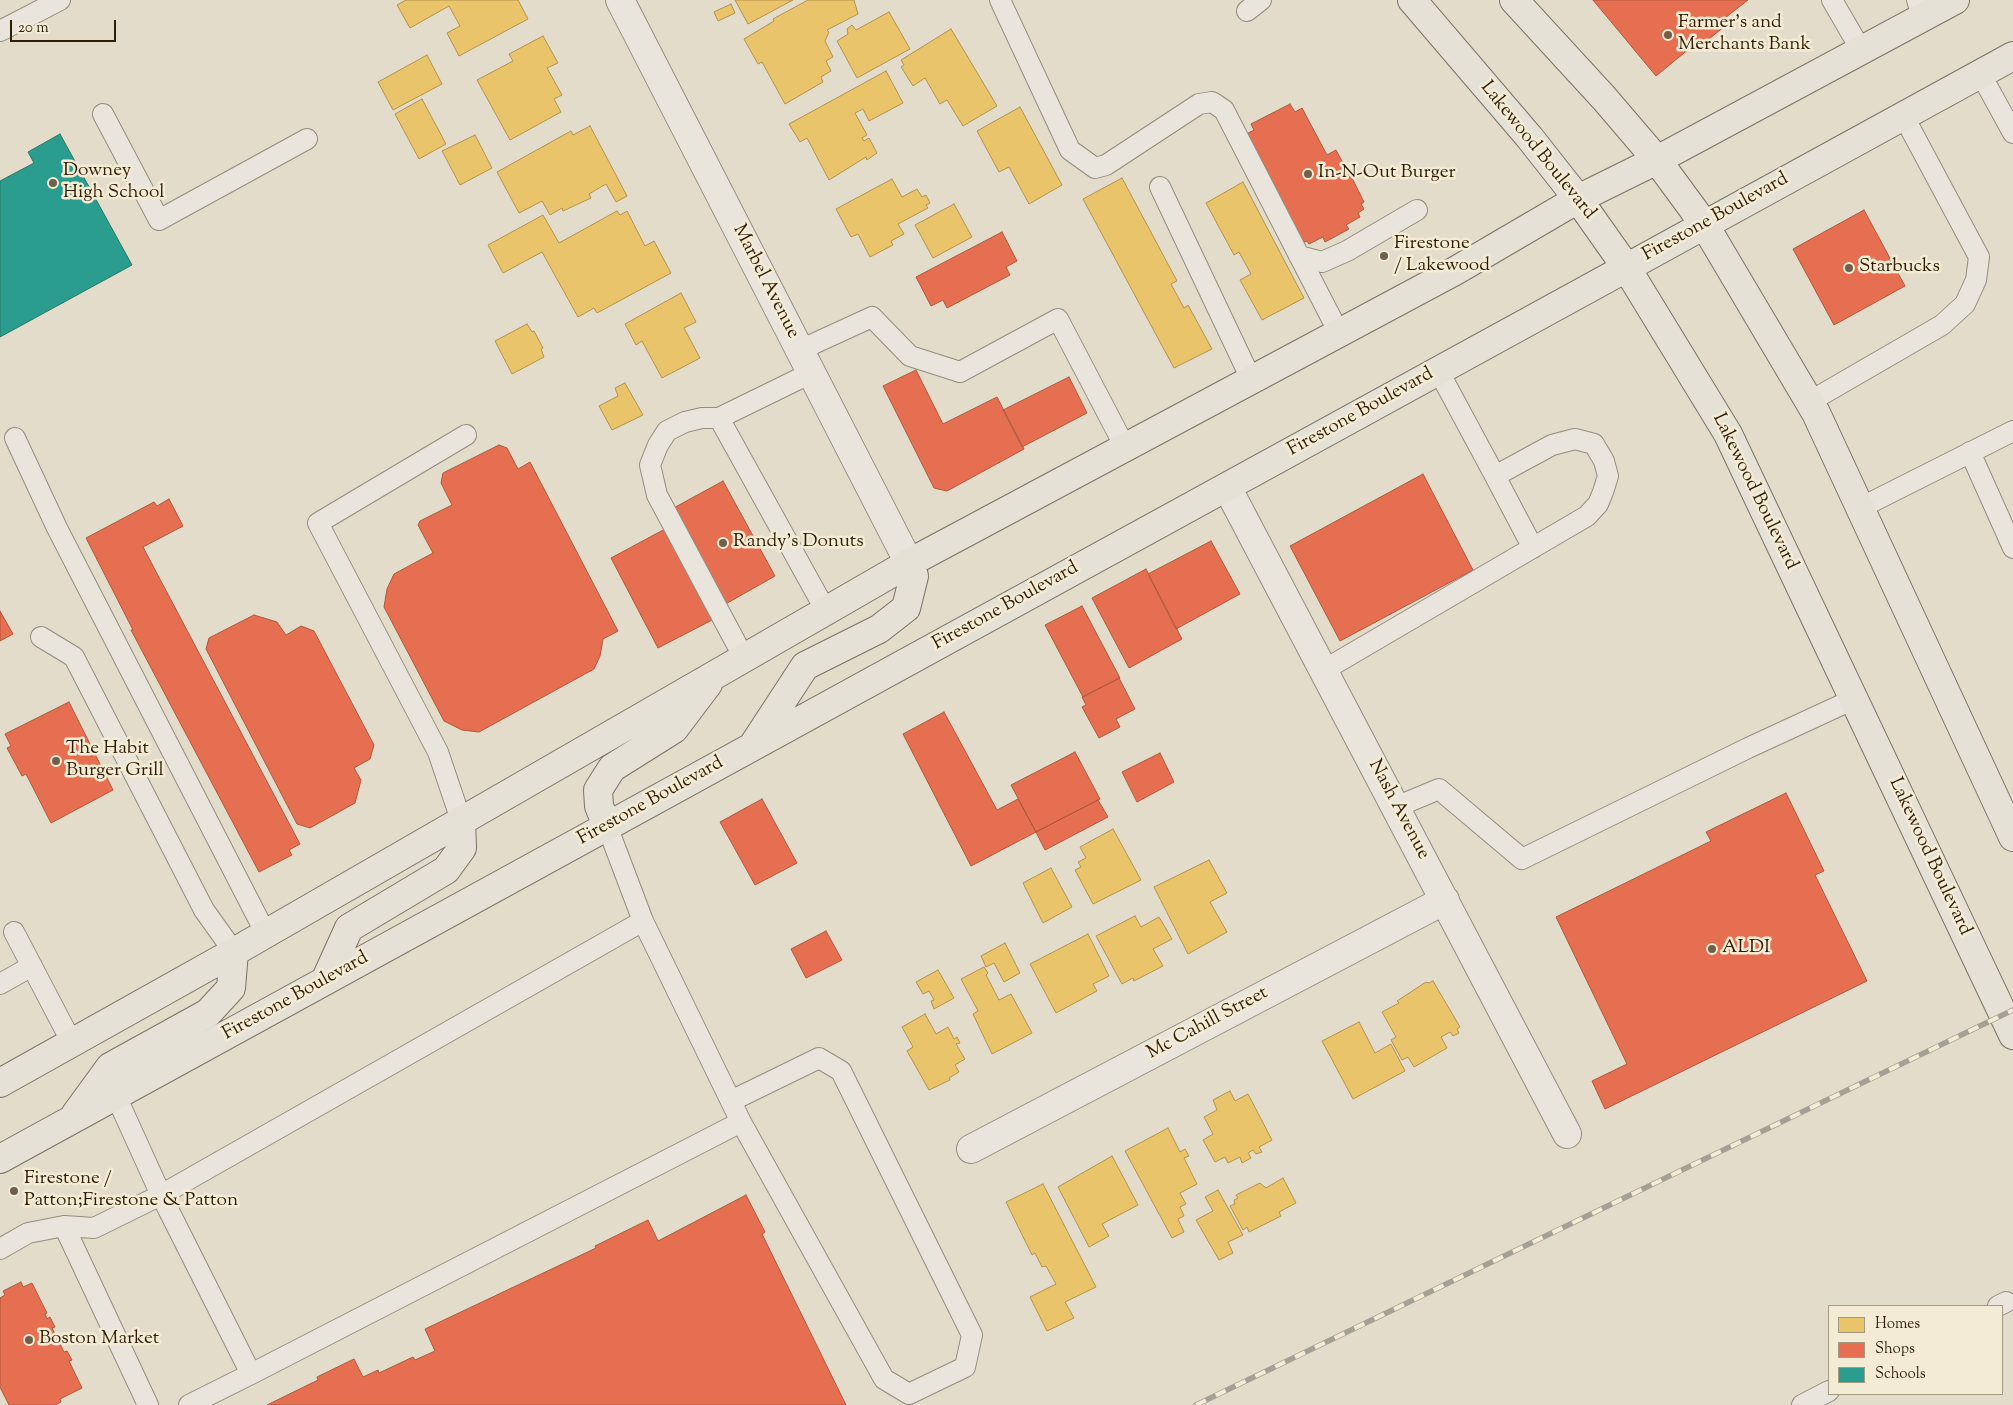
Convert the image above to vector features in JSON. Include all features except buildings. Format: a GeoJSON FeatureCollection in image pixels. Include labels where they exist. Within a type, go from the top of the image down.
{"type":"FeatureCollection","features":[{"type":"Feature","properties":{"kind":"main road","name":"Lakewood Boulevard"},"geometry":{"type":"LineString","coordinates":[[1412,0],[1530,138],[1578,199],[1626,267],[1728,434],[2013,1035]]}},
{"type":"Feature","properties":{"kind":"main road"},"geometry":{"type":"LineString","coordinates":[[1514,0],[1604,98],[1657,160],[1704,224],[1809,402],[2013,837]]}},
{"type":"Feature","properties":{"kind":"main road"},"geometry":{"type":"LineString","coordinates":[[0,1083],[266,934],[909,563],[1455,271],[1578,199],[1657,160],[1861,50],[1920,9],[1956,0]]}},
{"type":"Feature","properties":{"kind":"main road","name":"Firestone Boulevard"},"geometry":{"type":"LineString","coordinates":[[0,1159],[2013,56]]}},
{"type":"Feature","properties":{"kind":"main road"},"geometry":{"type":"LineString","coordinates":[[753,745],[805,666],[879,629],[906,608],[914,576],[909,563]]}},
{"type":"Feature","properties":{"kind":"main road"},"geometry":{"type":"LineString","coordinates":[[607,826],[599,806],[598,790],[612,768],[674,730],[714,675]]}},
{"type":"Feature","properties":{"kind":"main road"},"geometry":{"type":"LineString","coordinates":[[325,981],[349,928],[446,870],[462,848],[461,820]]}},
{"type":"Feature","properties":{"kind":"main road"},"geometry":{"type":"LineString","coordinates":[[71,1121],[110,1066],[208,1013],[231,988],[234,952]]}},
{"type":"Feature","properties":{"kind":"street","name":"Marbel Avenue"},"geometry":{"type":"LineString","coordinates":[[620,0],[909,563]]}},
{"type":"Feature","properties":{"kind":"street","name":"Nash Avenue"},"geometry":{"type":"LineString","coordinates":[[1227,487],[1567,1134]]}},
{"type":"Feature","properties":{"kind":"street","name":"Mc Cahill Street"},"geometry":{"type":"LineString","coordinates":[[971,1149],[1445,900]]}},
{"type":"Feature","properties":{"kind":"lane"},"geometry":{"type":"LineString","coordinates":[[0,31],[60,0]]}},
{"type":"Feature","properties":{"kind":"lane"},"geometry":{"type":"LineString","coordinates":[[1000,0],[1070,150],[1095,168],[1106,164],[1199,104],[1212,102],[1224,110],[1339,333]]}},
{"type":"Feature","properties":{"kind":"lane"},"geometry":{"type":"LineString","coordinates":[[1832,0],[1861,50]]}},
{"type":"Feature","properties":{"kind":"lane"},"geometry":{"type":"LineString","coordinates":[[1980,73],[2013,133]]}},
{"type":"Feature","properties":{"kind":"lane"},"geometry":{"type":"LineString","coordinates":[[103,114],[159,220],[307,139]]}},
{"type":"Feature","properties":{"kind":"lane"},"geometry":{"type":"LineString","coordinates":[[1809,402],[1942,325],[1965,304],[1976,280],[1979,257],[1903,115]]}},
{"type":"Feature","properties":{"kind":"lane"},"geometry":{"type":"LineString","coordinates":[[1160,187],[1252,379]]}},
{"type":"Feature","properties":{"kind":"lane"},"geometry":{"type":"LineString","coordinates":[[1298,256],[1322,262],[1346,251],[1417,210]]}},
{"type":"Feature","properties":{"kind":"lane"},"geometry":{"type":"LineString","coordinates":[[744,658],[657,495],[650,465],[658,445],[667,431],[685,422],[702,418],[719,418],[872,317],[910,356],[960,372],[1058,319],[1125,447]]}},
{"type":"Feature","properties":{"kind":"lane"},"geometry":{"type":"LineString","coordinates":[[1438,370],[1533,548]]}},
{"type":"Feature","properties":{"kind":"lane"},"geometry":{"type":"LineString","coordinates":[[719,418],[826,610]]}},
{"type":"Feature","properties":{"kind":"lane"},"geometry":{"type":"LineString","coordinates":[[1860,508],[2013,431]]}},
{"type":"Feature","properties":{"kind":"lane"},"geometry":{"type":"LineString","coordinates":[[461,820],[438,752],[318,523],[466,435]]}},
{"type":"Feature","properties":{"kind":"lane"},"geometry":{"type":"LineString","coordinates":[[15,438],[57,528],[266,934]]}},
{"type":"Feature","properties":{"kind":"lane"},"geometry":{"type":"LineString","coordinates":[[1324,670],[1587,516],[1598,504],[1608,476],[1604,461],[1594,444],[1575,439],[1552,445],[1495,476]]}},
{"type":"Feature","properties":{"kind":"lane"},"geometry":{"type":"LineString","coordinates":[[1970,452],[2013,548]]}},
{"type":"Feature","properties":{"kind":"lane"},"geometry":{"type":"LineString","coordinates":[[40,637],[74,657],[204,910],[234,952]]}},
{"type":"Feature","properties":{"kind":"lane"},"geometry":{"type":"LineString","coordinates":[[1396,807],[1439,789],[1522,860],[1748,748],[1854,699]]}},
{"type":"Feature","properties":{"kind":"lane"},"geometry":{"type":"LineString","coordinates":[[607,826],[643,921],[741,1122],[884,1379],[909,1394],[965,1367],[972,1335],[841,1071],[819,1058],[731,1101]]}},
{"type":"Feature","properties":{"kind":"lane"},"geometry":{"type":"LineString","coordinates":[[0,1249],[28,1233],[64,1226],[94,1228],[161,1195],[643,921]]}},
{"type":"Feature","properties":{"kind":"lane"},"geometry":{"type":"LineString","coordinates":[[14,932],[72,1043]]}},
{"type":"Feature","properties":{"kind":"lane"},"geometry":{"type":"LineString","coordinates":[[0,984],[32,966]]}},
{"type":"Feature","properties":{"kind":"lane"},"geometry":{"type":"LineString","coordinates":[[116,1096],[161,1195],[251,1374]]}},
{"type":"Feature","properties":{"kind":"lane"},"geometry":{"type":"LineString","coordinates":[[189,1405],[741,1122]]}},
{"type":"Feature","properties":{"kind":"lane"},"geometry":{"type":"LineString","coordinates":[[64,1226],[148,1405]]}},
{"type":"Feature","properties":{"kind":"lane"},"geometry":{"type":"LineString","coordinates":[[1802,1405],[1828,1392]]}},
{"type":"Feature","properties":{"kind":"railway"},"geometry":{"type":"LineString","coordinates":[[1196,1405],[2013,1010]]}},
{"type":"Feature","properties":{"kind":"place","name":"Farmer's and Merchants Bank"},"geometry":{"type":"Point","coordinates":[1668,35]}},
{"type":"Feature","properties":{"kind":"place","name":"In-N-Out Burger"},"geometry":{"type":"Point","coordinates":[1308,174]}},
{"type":"Feature","properties":{"kind":"place","name":"Downey High School"},"geometry":{"type":"Point","coordinates":[53,183]}},
{"type":"Feature","properties":{"kind":"place","name":"Firestone / Lakewood"},"geometry":{"type":"Point","coordinates":[1384,256]}},
{"type":"Feature","properties":{"kind":"place","name":"Starbucks"},"geometry":{"type":"Point","coordinates":[1849,268]}},
{"type":"Feature","properties":{"kind":"place","name":"Randy's Donuts"},"geometry":{"type":"Point","coordinates":[723,543]}},
{"type":"Feature","properties":{"kind":"place","name":"The Habit Burger Grill"},"geometry":{"type":"Point","coordinates":[56,761]}},
{"type":"Feature","properties":{"kind":"place","name":"ALDI"},"geometry":{"type":"Point","coordinates":[1712,949]}},
{"type":"Feature","properties":{"kind":"place","name":"Firestone / Patton;Firestone & Patton"},"geometry":{"type":"Point","coordinates":[14,1191]}},
{"type":"Feature","properties":{"kind":"place","name":"Boston Market"},"geometry":{"type":"Point","coordinates":[29,1340]}}]}
